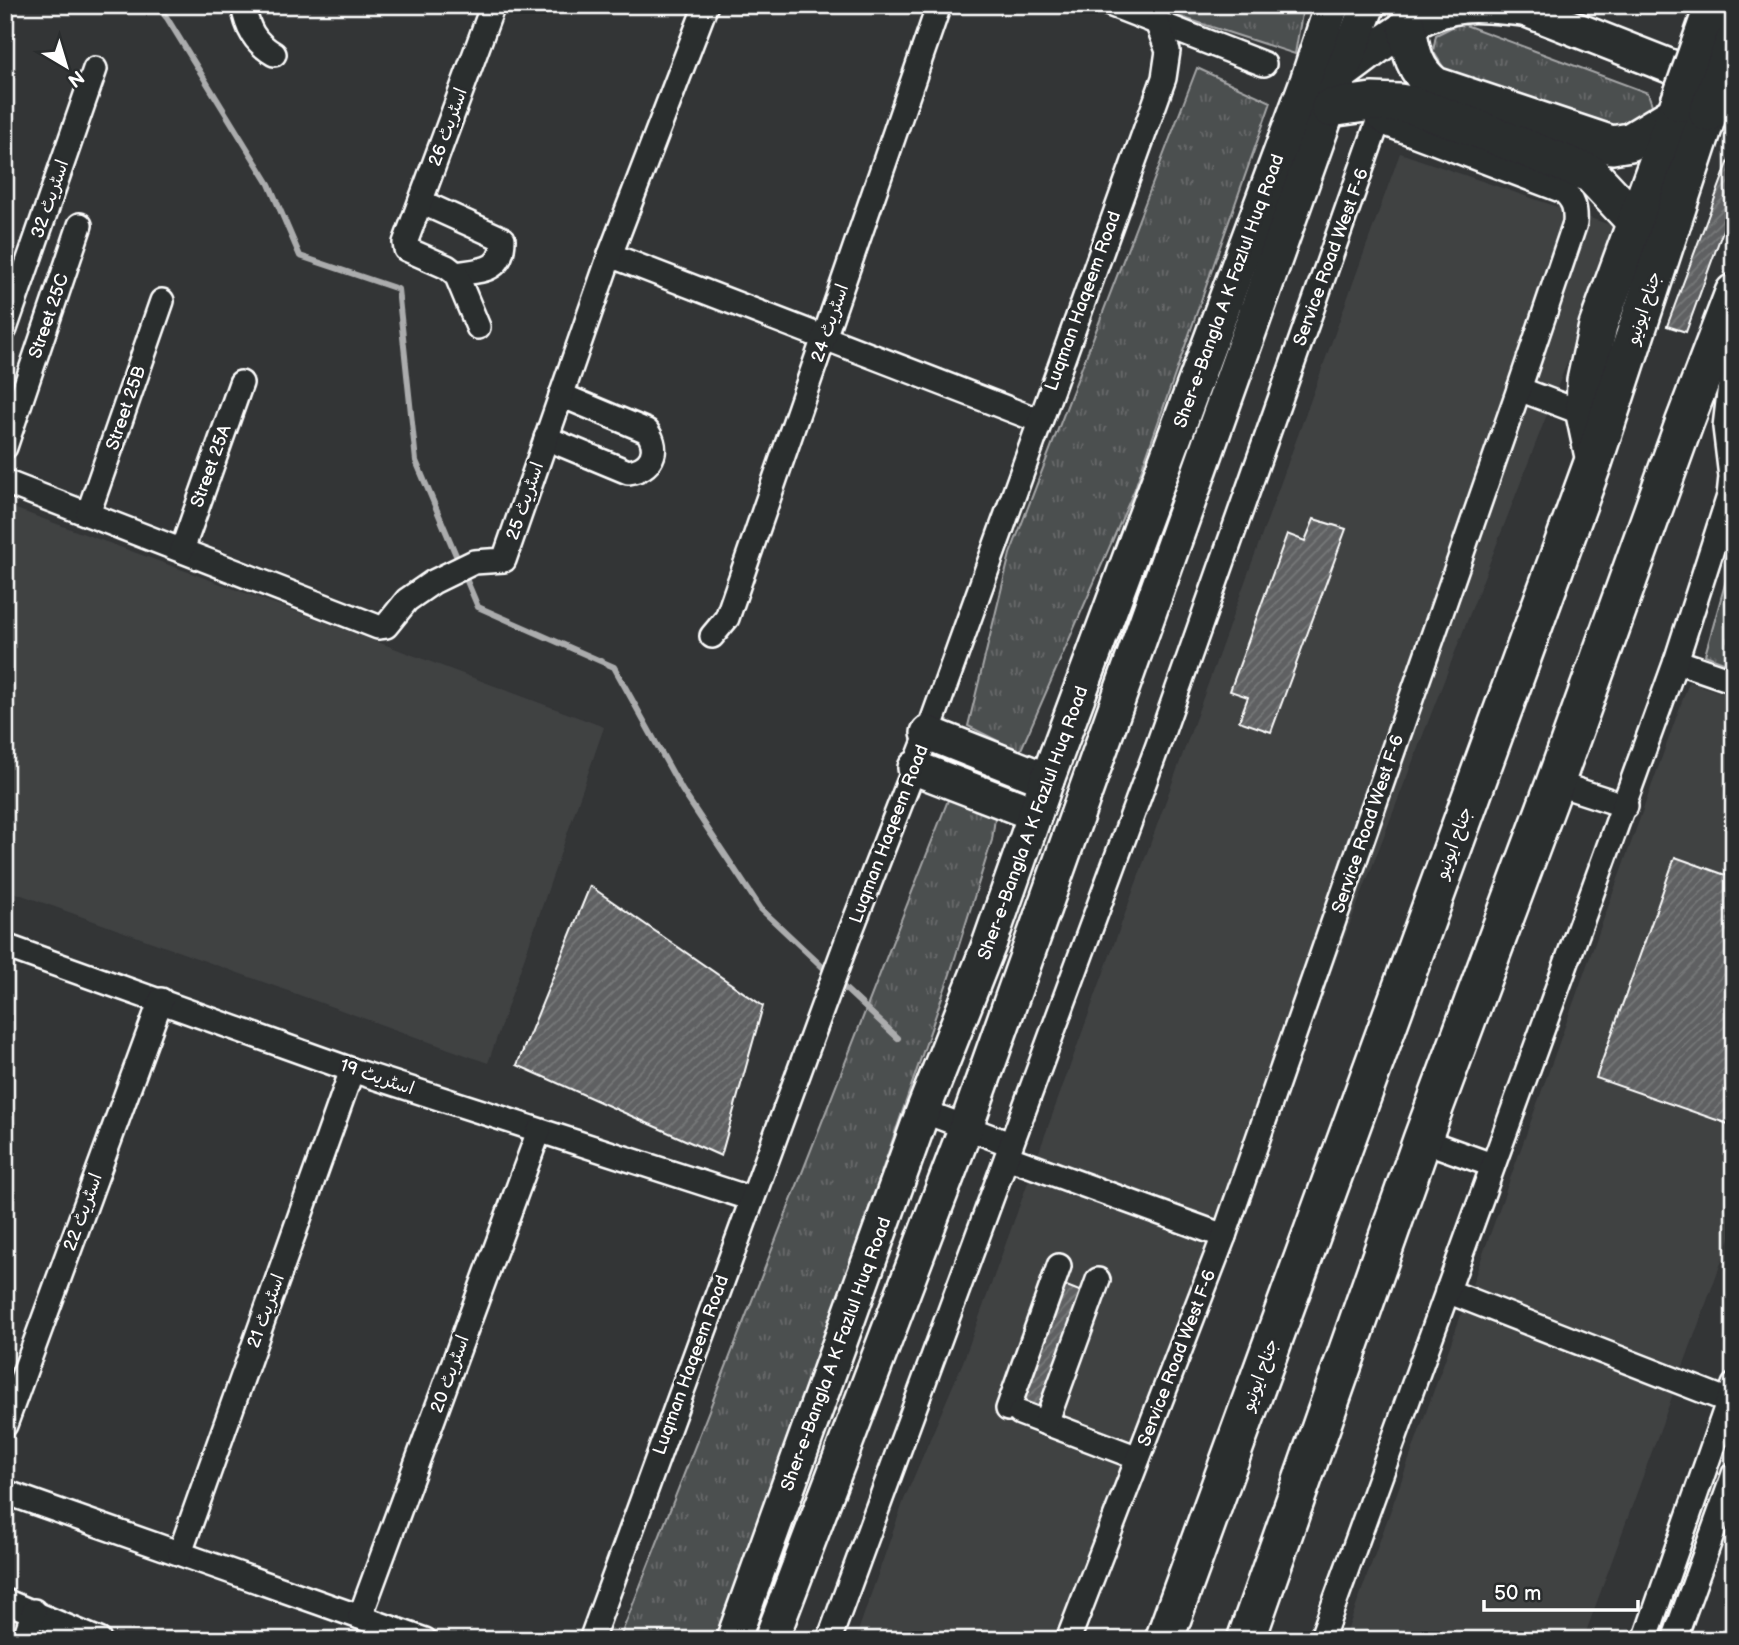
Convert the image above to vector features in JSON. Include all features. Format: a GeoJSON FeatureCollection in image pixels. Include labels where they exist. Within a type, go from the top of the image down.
{"type":"FeatureCollection","features":[{"type":"Feature","properties":{"kind":"main road"},"geometry":{"type":"LineString","coordinates":[[1315,5],[1326,88]]}},
{"type":"Feature","properties":{"kind":"main road","name":"Sher-e-Bangla A K Fazlul Huq Road"},"geometry":{"type":"LineString","coordinates":[[771,1640],[966,1127],[1326,88],[1332,5]]}},
{"type":"Feature","properties":{"kind":"main road","name":"Sher-e-Bangla A K Fazlul Huq Road"},"geometry":{"type":"LineString","coordinates":[[733,1640],[923,1111],[990,942],[1047,780],[1326,88],[1368,5]]}},
{"type":"Feature","properties":{"kind":"main road"},"geometry":{"type":"LineString","coordinates":[[1594,460],[1586,414],[1586,382],[1598,326],[1635,221],[1699,106],[1714,5]]}},
{"type":"Feature","properties":{"kind":"main road"},"geometry":{"type":"LineString","coordinates":[[1326,88],[1407,27],[1435,13],[1463,6],[1519,7],[1699,106]]}},
{"type":"Feature","properties":{"kind":"main road"},"geometry":{"type":"LineString","coordinates":[[1407,27],[1418,72],[1435,86],[1612,145],[1630,142],[1699,106]]}},
{"type":"Feature","properties":{"kind":"main road","name":"جناح ایونیو"},"geometry":{"type":"LineString","coordinates":[[1164,1640],[1594,460],[1699,106],[1734,42]]}},
{"type":"Feature","properties":{"kind":"main road"},"geometry":{"type":"LineString","coordinates":[[1326,88],[1376,111],[1415,106],[1591,174],[1635,221]]}},
{"type":"Feature","properties":{"kind":"main road"},"geometry":{"type":"LineString","coordinates":[[1245,1640],[1422,1140],[1734,293]]}},
{"type":"Feature","properties":{"kind":"main road"},"geometry":{"type":"LineString","coordinates":[[1684,424],[1715,389],[1733,358]]}},
{"type":"Feature","properties":{"kind":"main road"},"geometry":{"type":"LineString","coordinates":[[928,733],[1047,780]]}},
{"type":"Feature","properties":{"kind":"main road"},"geometry":{"type":"LineString","coordinates":[[915,768],[1035,814]]}},
{"type":"Feature","properties":{"kind":"street"},"geometry":{"type":"LineString","coordinates":[[243,5],[251,35],[264,48],[275,54]]}},
{"type":"Feature","properties":{"kind":"street","name":"اسٹریٹ 26"},"geometry":{"type":"LineString","coordinates":[[456,274],[406,248],[405,243],[494,5]]}},
{"type":"Feature","properties":{"kind":"street","name":"اسٹریٹ 25"},"geometry":{"type":"LineString","coordinates":[[5,482],[378,626],[386,626],[407,600],[433,582],[474,562],[504,560],[610,255],[706,5]]}},
{"type":"Feature","properties":{"kind":"street","name":"اسٹریٹ 24"},"geometry":{"type":"LineString","coordinates":[[712,636],[727,618],[939,5]]}},
{"type":"Feature","properties":{"kind":"street"},"geometry":{"type":"LineString","coordinates":[[1112,5],[1264,64]]}},
{"type":"Feature","properties":{"kind":"street","name":"Luqman Haqeem Road"},"geometry":{"type":"LineString","coordinates":[[592,1640],[848,938],[928,733],[1164,78],[1168,51],[1158,25]]}},
{"type":"Feature","properties":{"kind":"street","name":"اسٹریٹ 32"},"geometry":{"type":"LineString","coordinates":[[5,329],[95,69]]}},
{"type":"Feature","properties":{"kind":"street","name":"Service Road West F-6"},"geometry":{"type":"LineString","coordinates":[[829,1640],[1158,745],[1376,111],[1401,131],[1563,191],[1574,205],[1575,223],[1520,389],[1224,1236],[1068,1640]]}},
{"type":"Feature","properties":{"kind":"street"},"geometry":{"type":"LineString","coordinates":[[421,202],[503,239],[502,252],[497,263],[490,268],[456,274],[478,327]]}},
{"type":"Feature","properties":{"kind":"street","name":"Street 25C"},"geometry":{"type":"LineString","coordinates":[[5,447],[80,225]]}},
{"type":"Feature","properties":{"kind":"street"},"geometry":{"type":"LineString","coordinates":[[610,255],[1040,421]]}},
{"type":"Feature","properties":{"kind":"street","name":"Street 25B"},"geometry":{"type":"LineString","coordinates":[[88,514],[162,301]]}},
{"type":"Feature","properties":{"kind":"street"},"geometry":{"type":"LineString","coordinates":[[1321,1640],[1492,1165],[1626,806],[1676,661],[1729,496],[1731,477],[1725,427],[1733,358]]}},
{"type":"Feature","properties":{"kind":"street","name":"Street 25A"},"geometry":{"type":"LineString","coordinates":[[181,550],[241,383]]}},
{"type":"Feature","properties":{"kind":"street"},"geometry":{"type":"LineString","coordinates":[[1520,389],[1586,414]]}},
{"type":"Feature","properties":{"kind":"street"},"geometry":{"type":"LineString","coordinates":[[546,439],[628,472],[642,470],[649,463],[653,439],[647,431],[561,395]]}},
{"type":"Feature","properties":{"kind":"street"},"geometry":{"type":"LineString","coordinates":[[1676,661],[1734,681]]}},
{"type":"Feature","properties":{"kind":"street"},"geometry":{"type":"LineString","coordinates":[[1555,783],[1626,806]]}},
{"type":"Feature","properties":{"kind":"street","name":"اسٹریٹ 19"},"geometry":{"type":"LineString","coordinates":[[5,946],[352,1070],[752,1199]]}},
{"type":"Feature","properties":{"kind":"street","name":"اسٹریٹ 22"},"geometry":{"type":"LineString","coordinates":[[5,1425],[161,1000]]}},
{"type":"Feature","properties":{"kind":"street","name":"اسٹریٹ 21"},"geometry":{"type":"LineString","coordinates":[[180,1553],[352,1070]]}},
{"type":"Feature","properties":{"kind":"street"},"geometry":{"type":"LineString","coordinates":[[923,1111],[966,1127],[1009,1151],[1224,1236]]}},
{"type":"Feature","properties":{"kind":"street","name":"اسٹریٹ 20"},"geometry":{"type":"LineString","coordinates":[[360,1617],[539,1131]]}},
{"type":"Feature","properties":{"kind":"street"},"geometry":{"type":"LineString","coordinates":[[1422,1140],[1492,1165]]}},
{"type":"Feature","properties":{"kind":"street"},"geometry":{"type":"LineString","coordinates":[[1059,1266],[1014,1411],[1138,1458]]}},
{"type":"Feature","properties":{"kind":"street"},"geometry":{"type":"LineString","coordinates":[[1046,1423],[1098,1280]]}},
{"type":"Feature","properties":{"kind":"street"},"geometry":{"type":"LineString","coordinates":[[1447,1291],[1732,1396],[1644,1640]]}},
{"type":"Feature","properties":{"kind":"street"},"geometry":{"type":"LineString","coordinates":[[1674,1640],[1733,1481],[1703,1475]]}},
{"type":"Feature","properties":{"kind":"street"},"geometry":{"type":"LineString","coordinates":[[5,1492],[425,1640]]}},
{"type":"Feature","properties":{"kind":"street"},"geometry":{"type":"LineString","coordinates":[[5,1601],[99,1640]]}},
{"type":"Feature","properties":{"kind":"street"},"geometry":{"type":"LineString","coordinates":[[24,1640],[34,1611]]}},
{"type":"Feature","properties":{"kind":"shaded area"},"geometry":{"type":"Polygon","coordinates":[[[1400,153],[1619,228],[1073,1640],[855,1640],[904,1500],[963,1362],[1400,153]]]}},
{"type":"Feature","properties":{"kind":"shaded area"},"geometry":{"type":"Polygon","coordinates":[[[5,505],[604,727],[488,1063],[5,889],[5,505]]]}},
{"type":"Feature","properties":{"kind":"shaded area"},"geometry":{"type":"Polygon","coordinates":[[[1689,682],[1734,697],[1734,1227],[1583,1640],[1344,1640],[1689,682]]]}},
{"type":"Feature","properties":{"kind":"green space"},"geometry":{"type":"Polygon","coordinates":[[[1144,5],[1302,5],[1303,8],[1295,54],[1144,5]]]}},
{"type":"Feature","properties":{"kind":"green space"},"geometry":{"type":"Polygon","coordinates":[[[1460,23],[1648,93],[1652,105],[1636,123],[1619,129],[1449,76],[1433,51],[1436,35],[1460,23]]]}},
{"type":"Feature","properties":{"kind":"green space"},"geometry":{"type":"Polygon","coordinates":[[[1197,68],[1271,102],[1134,491],[1020,752],[968,726],[1010,554],[1197,68]]]}},
{"type":"Feature","properties":{"kind":"green space"},"geometry":{"type":"Polygon","coordinates":[[[1734,552],[1734,666],[1705,655],[1734,552]]]}},
{"type":"Feature","properties":{"kind":"green space"},"geometry":{"type":"Polygon","coordinates":[[[950,795],[996,811],[992,840],[950,974],[716,1640],[619,1640],[950,795]]]}},
{"type":"Feature","properties":{"kind":"building"},"geometry":{"type":"Polygon","coordinates":[[[1734,147],[1734,200],[1686,332],[1667,326],[1734,147]]]}},
{"type":"Feature","properties":{"kind":"building"},"geometry":{"type":"Polygon","coordinates":[[[1314,519],[1346,529],[1271,732],[1239,721],[1248,697],[1230,691],[1287,534],[1305,541],[1314,519]]]}},
{"type":"Feature","properties":{"kind":"building"},"geometry":{"type":"Polygon","coordinates":[[[1675,857],[1734,878],[1734,1117],[1731,1125],[1596,1078],[1675,857]]]}},
{"type":"Feature","properties":{"kind":"building"},"geometry":{"type":"Polygon","coordinates":[[[590,886],[763,1006],[721,1156],[517,1065],[590,886]]]}},
{"type":"Feature","properties":{"kind":"building"},"geometry":{"type":"Polygon","coordinates":[[[1059,1283],[1087,1294],[1044,1409],[1015,1398],[1059,1283]]]}},
{"type":"Feature","properties":{"kind":"waterway"},"geometry":{"type":"LineString","coordinates":[[156,5],[167,18],[269,184],[300,256],[398,289],[416,461],[478,607],[614,667],[682,790],[761,909],[830,974]]}},
{"type":"Feature","properties":{"kind":"waterway"},"geometry":{"type":"LineString","coordinates":[[838,982],[898,1038]]}}]}
